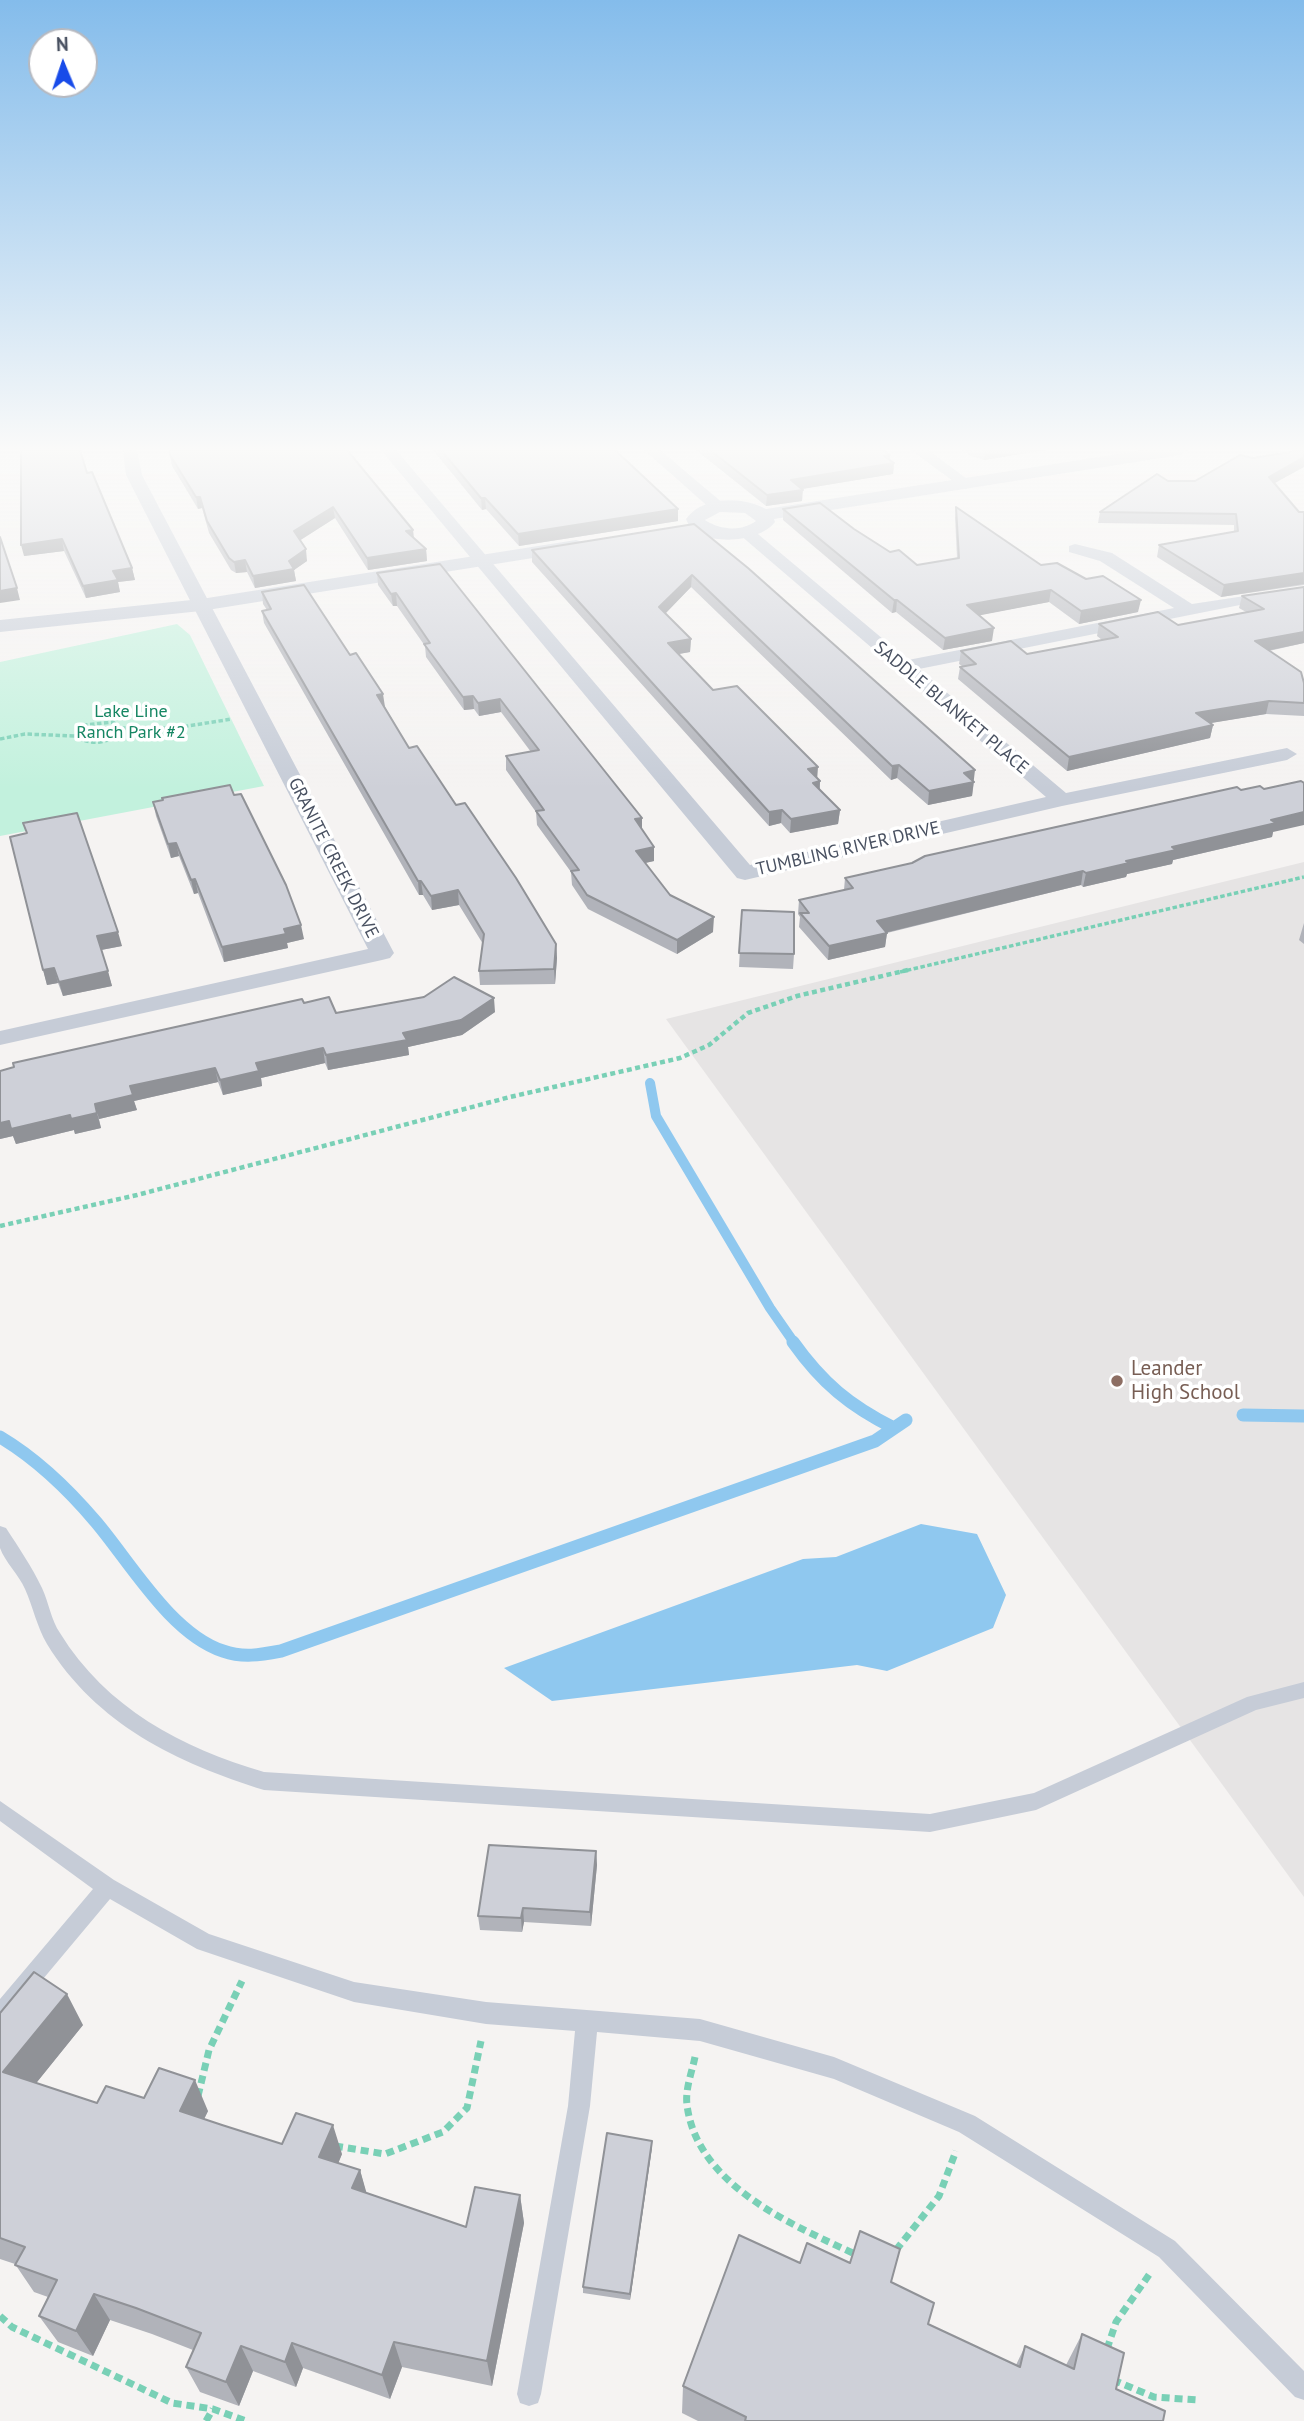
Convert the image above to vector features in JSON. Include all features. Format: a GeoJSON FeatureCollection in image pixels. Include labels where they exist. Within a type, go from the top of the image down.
{"type":"FeatureCollection","features":[{"type":"Feature","properties":{"kind":"street","name":"GRANITE CREEK DRIVE"},"geometry":{"type":"LineString","coordinates":[[0,1038],[382,953],[180,563]]}},
{"type":"Feature","properties":{"kind":"street"},"geometry":{"type":"LineString","coordinates":[[0,626],[201,605],[469,563]]}},
{"type":"Feature","properties":{"kind":"street","name":"TUMBLING RIVER DRIVE"},"geometry":{"type":"LineString","coordinates":[[484,563],[745,873],[1062,800],[1287,754]]}},
{"type":"Feature","properties":{"kind":"street","name":"SADDLE BLANKET PLACE"},"geometry":{"type":"LineString","coordinates":[[781,563],[1062,800]]}},
{"type":"Feature","properties":{"kind":"street"},"geometry":{"type":"LineString","coordinates":[[1115,563],[1191,611]]}},
{"type":"Feature","properties":{"kind":"street"},"geometry":{"type":"LineString","coordinates":[[902,667],[1304,592]]}},
{"type":"Feature","properties":{"kind":"street"},"geometry":{"type":"LineString","coordinates":[[0,644],[168,609]]}},
{"type":"Feature","properties":{"kind":"lane"},"geometry":{"type":"LineString","coordinates":[[0,1533],[32,1584],[52,1636],[84,1683],[150,1736],[220,1769],[264,1781],[930,1823],[1036,1801],[1254,1703],[1304,1690]]}},
{"type":"Feature","properties":{"kind":"lane"},"geometry":{"type":"LineString","coordinates":[[0,1810],[107,1887],[204,1942],[354,1993],[486,2013],[700,2029],[834,2068],[967,2124],[1167,2249],[1304,2388]]}},
{"type":"Feature","properties":{"kind":"lane"},"geometry":{"type":"LineString","coordinates":[[0,2015],[107,1887]]}},
{"type":"Feature","properties":{"kind":"lane"},"geometry":{"type":"LineString","coordinates":[[529,2393],[579,2106],[587,2021]]}},
{"type":"Feature","properties":{"kind":"path"},"geometry":{"type":"LineString","coordinates":[[75,736],[78,729],[99,722],[113,722],[121,728],[175,728],[259,714]]}},
{"type":"Feature","properties":{"kind":"path"},"geometry":{"type":"LineString","coordinates":[[0,739],[25,734],[75,736],[83,741],[105,741],[117,736],[121,728]]}},
{"type":"Feature","properties":{"kind":"path"},"geometry":{"type":"LineString","coordinates":[[0,1226],[137,1195],[522,1094],[680,1058],[709,1045],[748,1013],[797,996],[1304,877]]}},
{"type":"Feature","properties":{"kind":"path"},"geometry":{"type":"LineString","coordinates":[[197,2101],[209,2050],[253,1958]]}},
{"type":"Feature","properties":{"kind":"path"},"geometry":{"type":"LineString","coordinates":[[326,2144],[357,2152],[386,2154],[443,2132],[467,2108],[486,2013]]}},
{"type":"Feature","properties":{"kind":"path"},"geometry":{"type":"LineString","coordinates":[[700,2029],[687,2102],[691,2126],[704,2148],[728,2179],[749,2198],[781,2220],[861,2257]]}},
{"type":"Feature","properties":{"kind":"path"},"geometry":{"type":"LineString","coordinates":[[891,2256],[939,2196],[967,2124]]}},
{"type":"Feature","properties":{"kind":"path"},"geometry":{"type":"LineString","coordinates":[[1103,2360],[1116,2322],[1167,2249]]}},
{"type":"Feature","properties":{"kind":"path"},"geometry":{"type":"LineString","coordinates":[[0,2316],[12,2327],[172,2403],[213,2409],[246,2421]]}},
{"type":"Feature","properties":{"kind":"path"},"geometry":{"type":"LineString","coordinates":[[1099,2373],[1140,2395],[1169,2402],[1198,2400]]}},
{"type":"Feature","properties":{"kind":"path"},"geometry":{"type":"LineString","coordinates":[[206,2421],[213,2409]]}},
{"type":"Feature","properties":{"kind":"shaded area","name":"Leander High School"},"geometry":{"type":"Polygon","coordinates":[[[1304,862],[1304,1897],[666,1019],[1304,862]]]}},
{"type":"Feature","properties":{"kind":"green space","name":"Lake Line Ranch Park #2"},"geometry":{"type":"Polygon","coordinates":[[[177,624],[190,635],[264,786],[0,836],[0,662],[177,624]]]}},
{"type":"Feature","properties":{"kind":"water"},"geometry":{"type":"Polygon","coordinates":[[[921,1524],[977,1534],[1006,1595],[993,1628],[887,1671],[857,1665],[552,1701],[504,1668],[803,1559],[836,1557],[921,1524]]]}},
{"type":"Feature","properties":{"kind":"building"},"geometry":{"type":"Polygon","coordinates":[[[0,563],[9,563],[17,588],[0,591],[0,563]]]}},
{"type":"Feature","properties":{"kind":"building"},"geometry":{"type":"Polygon","coordinates":[[[73,563],[130,563],[132,568],[113,571],[118,580],[83,586],[73,563]]]}},
{"type":"Feature","properties":{"kind":"building"},"geometry":{"type":"Polygon","coordinates":[[[246,563],[290,563],[294,569],[253,576],[246,563]]]}},
{"type":"Feature","properties":{"kind":"building"},"geometry":{"type":"Polygon","coordinates":[[[544,563],[742,563],[975,770],[964,773],[974,782],[929,791],[899,765],[892,766],[692,575],[659,607],[691,639],[668,643],[713,690],[737,686],[818,767],[808,769],[820,781],[813,783],[840,810],[791,819],[782,810],[769,812],[544,563]]]}},
{"type":"Feature","properties":{"kind":"building"},"geometry":{"type":"Polygon","coordinates":[[[849,563],[1057,563],[1086,579],[1103,576],[1141,600],[1081,611],[1051,590],[967,605],[994,628],[945,638],[849,563]]]}},
{"type":"Feature","properties":{"kind":"building"},"geometry":{"type":"Polygon","coordinates":[[[1188,563],[1304,563],[1304,573],[1224,585],[1188,563]]]}},
{"type":"Feature","properties":{"kind":"building"},"geometry":{"type":"Polygon","coordinates":[[[440,564],[642,818],[635,819],[654,847],[636,851],[670,895],[714,917],[677,940],[587,895],[571,871],[579,870],[536,811],[544,810],[506,756],[539,750],[500,699],[478,703],[473,696],[463,697],[424,644],[430,643],[396,593],[391,594],[377,573],[440,564]]]}},
{"type":"Feature","properties":{"kind":"building"},"geometry":{"type":"Polygon","coordinates":[[[304,585],[350,655],[356,653],[383,694],[377,695],[409,748],[417,746],[456,805],[465,803],[516,878],[556,944],[554,969],[479,971],[484,934],[458,890],[431,896],[421,881],[418,881],[262,611],[271,609],[262,592],[304,585]]]}},
{"type":"Feature","properties":{"kind":"building"},"geometry":{"type":"Polygon","coordinates":[[[1304,587],[1304,632],[1255,641],[1301,672],[1304,703],[1269,701],[1196,713],[1213,725],[1069,757],[960,667],[976,664],[961,651],[1011,641],[1027,654],[1118,637],[1099,624],[1158,612],[1178,625],[1264,609],[1242,596],[1304,587]]]}},
{"type":"Feature","properties":{"kind":"building"},"geometry":{"type":"Polygon","coordinates":[[[1301,781],[1304,783],[1304,812],[1271,820],[1276,823],[1172,847],[1176,850],[1126,861],[1129,863],[1086,873],[1083,871],[877,921],[887,933],[829,946],[800,913],[809,913],[799,900],[853,888],[845,878],[912,863],[925,856],[1237,787],[1241,790],[1260,786],[1264,789],[1301,781]]]}},
{"type":"Feature","properties":{"kind":"building"},"geometry":{"type":"Polygon","coordinates":[[[230,785],[234,795],[241,794],[286,885],[301,925],[284,929],[286,934],[222,947],[195,879],[191,880],[176,843],[168,844],[153,802],[230,785]]]}},
{"type":"Feature","properties":{"kind":"building"},"geometry":{"type":"Polygon","coordinates":[[[77,813],[118,932],[97,936],[108,971],[59,982],[54,968],[43,970],[10,837],[27,833],[23,823],[77,813]]]}},
{"type":"Feature","properties":{"kind":"building"},"geometry":{"type":"Polygon","coordinates":[[[742,910],[794,912],[794,954],[739,953],[742,910]]]}},
{"type":"Feature","properties":{"kind":"building"},"geometry":{"type":"Polygon","coordinates":[[[454,977],[494,998],[461,1020],[403,1033],[407,1040],[326,1055],[323,1048],[256,1063],[259,1071],[220,1080],[215,1068],[130,1086],[133,1095],[95,1104],[97,1113],[71,1119],[70,1115],[11,1129],[9,1121],[0,1123],[0,1071],[14,1067],[13,1063],[302,999],[304,1003],[329,997],[336,1013],[424,997],[454,977]]]}},
{"type":"Feature","properties":{"kind":"building"},"geometry":{"type":"Polygon","coordinates":[[[489,1845],[596,1851],[590,1912],[523,1908],[521,1918],[478,1916],[489,1845]]]}},
{"type":"Feature","properties":{"kind":"building"},"geometry":{"type":"Polygon","coordinates":[[[34,1972],[67,1994],[3,2072],[97,2103],[106,2086],[144,2098],[159,2068],[195,2080],[180,2111],[222,2125],[282,2144],[296,2113],[333,2125],[319,2157],[360,2170],[352,2188],[466,2227],[475,2187],[520,2195],[487,2361],[394,2342],[382,2375],[292,2343],[285,2362],[241,2346],[226,2382],[186,2367],[201,2333],[136,2308],[94,2294],[76,2331],[39,2316],[57,2280],[15,2265],[25,2247],[0,2238],[0,2013],[34,1972]]]}},
{"type":"Feature","properties":{"kind":"building"},"geometry":{"type":"Polygon","coordinates":[[[607,2133],[652,2141],[630,2294],[583,2287],[607,2133]]]}},
{"type":"Feature","properties":{"kind":"building"},"geometry":{"type":"Polygon","coordinates":[[[860,2231],[900,2249],[891,2282],[934,2303],[928,2324],[1020,2367],[1025,2346],[1074,2369],[1082,2334],[1124,2353],[1116,2389],[1165,2411],[1163,2421],[745,2421],[746,2417],[683,2386],[739,2235],[800,2263],[807,2243],[850,2263],[860,2231]]]}},
{"type":"Feature","properties":{"kind":"waterway"},"geometry":{"type":"LineString","coordinates":[[650,1083],[656,1116],[770,1308],[795,1344]]}},
{"type":"Feature","properties":{"kind":"waterway"},"geometry":{"type":"LineString","coordinates":[[793,1342],[815,1370],[838,1392],[894,1428]]}},
{"type":"Feature","properties":{"kind":"waterway"},"geometry":{"type":"LineString","coordinates":[[1243,1415],[1304,1416]]}},
{"type":"Feature","properties":{"kind":"waterway"},"geometry":{"type":"LineString","coordinates":[[0,1437],[39,1465],[74,1498],[153,1595],[186,1629],[223,1651],[252,1655],[281,1651],[875,1441],[906,1420]]}},
{"type":"Feature","properties":{"kind":"place","name":"Leander High School"},"geometry":{"type":"Point","coordinates":[1117,1381]}}]}
